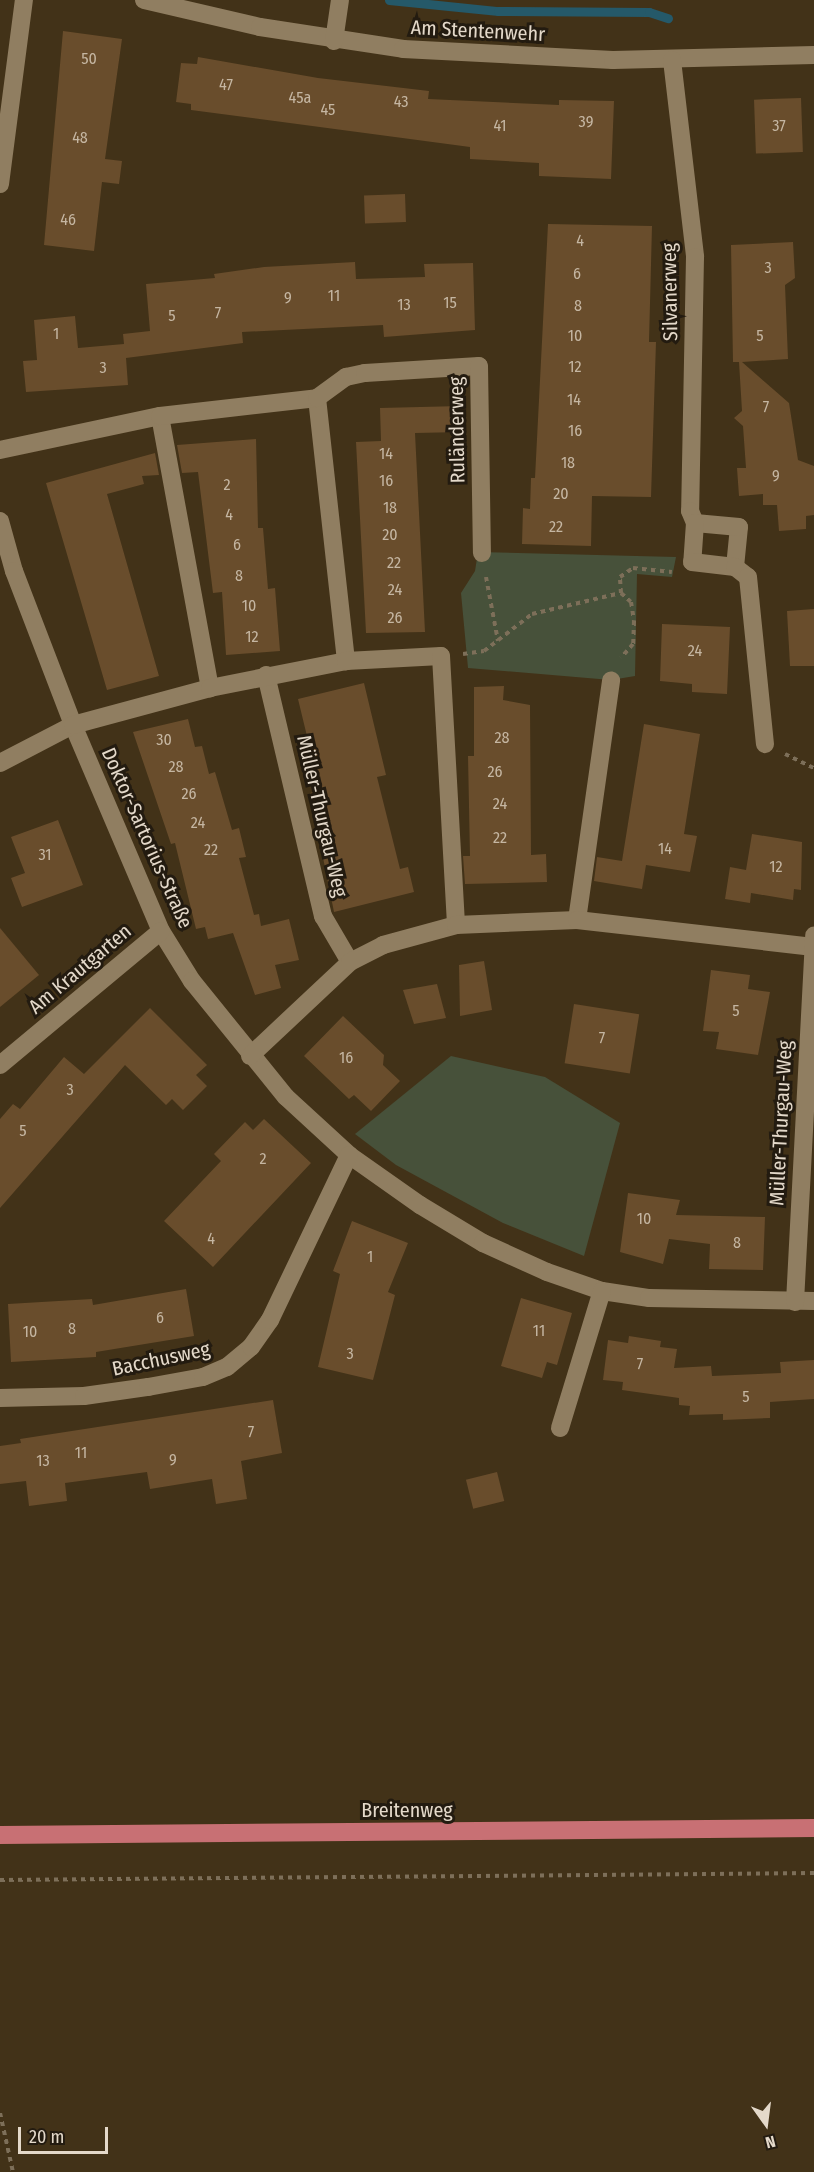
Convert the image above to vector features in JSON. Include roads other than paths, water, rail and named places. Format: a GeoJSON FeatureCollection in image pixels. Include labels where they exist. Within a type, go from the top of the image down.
{"type":"FeatureCollection","features":[{"type":"Feature","properties":{"kind":"main road","name":"Breitenweg"},"geometry":{"type":"LineString","coordinates":[[0,1835],[814,1828]]}},
{"type":"Feature","properties":{"kind":"street"},"geometry":{"type":"LineString","coordinates":[[0,184],[24,0]]}},
{"type":"Feature","properties":{"kind":"street","name":"Am Stentenwehr"},"geometry":{"type":"LineString","coordinates":[[144,0],[334,40],[478,54],[672,60],[814,55]]}},
{"type":"Feature","properties":{"kind":"street"},"geometry":{"type":"LineString","coordinates":[[334,40],[340,2]]}},
{"type":"Feature","properties":{"kind":"street","name":"Silvanerweg"},"geometry":{"type":"LineString","coordinates":[[672,60],[695,257],[690,511],[695,523],[692,562],[735,567]]}},
{"type":"Feature","properties":{"kind":"street","name":"Ruländerweg"},"geometry":{"type":"LineString","coordinates":[[0,450],[160,416],[317,398],[346,377],[365,373],[479,366],[482,553]]}},
{"type":"Feature","properties":{"kind":"street"},"geometry":{"type":"LineString","coordinates":[[317,398],[346,662]]}},
{"type":"Feature","properties":{"kind":"street"},"geometry":{"type":"LineString","coordinates":[[160,416],[210,688]]}},
{"type":"Feature","properties":{"kind":"street","name":"Doktor-Sartorius-Straße"},"geometry":{"type":"LineString","coordinates":[[0,521],[14,571],[73,725],[161,931],[250,1056],[349,1155],[483,1243],[602,1291],[712,1302],[814,1301]]}},
{"type":"Feature","properties":{"kind":"street"},"geometry":{"type":"LineString","coordinates":[[695,523],[739,527],[735,567],[748,578],[765,744]]}},
{"type":"Feature","properties":{"kind":"street"},"geometry":{"type":"LineString","coordinates":[[0,763],[73,725],[210,688],[266,675],[346,662],[441,657],[456,925]]}},
{"type":"Feature","properties":{"kind":"street","name":"Müller-Thurgau-Weg"},"geometry":{"type":"LineString","coordinates":[[266,675],[323,916],[350,962]]}},
{"type":"Feature","properties":{"kind":"street"},"geometry":{"type":"LineString","coordinates":[[577,920],[611,680]]}},
{"type":"Feature","properties":{"kind":"street","name":"Müller-Thurgau-Weg"},"geometry":{"type":"LineString","coordinates":[[250,1056],[350,962],[383,945],[456,925],[577,920],[814,941],[795,1302]]}},
{"type":"Feature","properties":{"kind":"street","name":"Am Krautgarten"},"geometry":{"type":"LineString","coordinates":[[0,1065],[161,931]]}},
{"type":"Feature","properties":{"kind":"street","name":"Bacchusweg"},"geometry":{"type":"LineString","coordinates":[[0,1398],[84,1396],[203,1377],[227,1367],[251,1347],[270,1320],[349,1155]]}},
{"type":"Feature","properties":{"kind":"street"},"geometry":{"type":"LineString","coordinates":[[560,1428],[602,1291]]}},
{"type":"Feature","properties":{"kind":"waterway"},"geometry":{"type":"LineString","coordinates":[[389,0],[498,11],[649,12],[668,18]]}}]}
